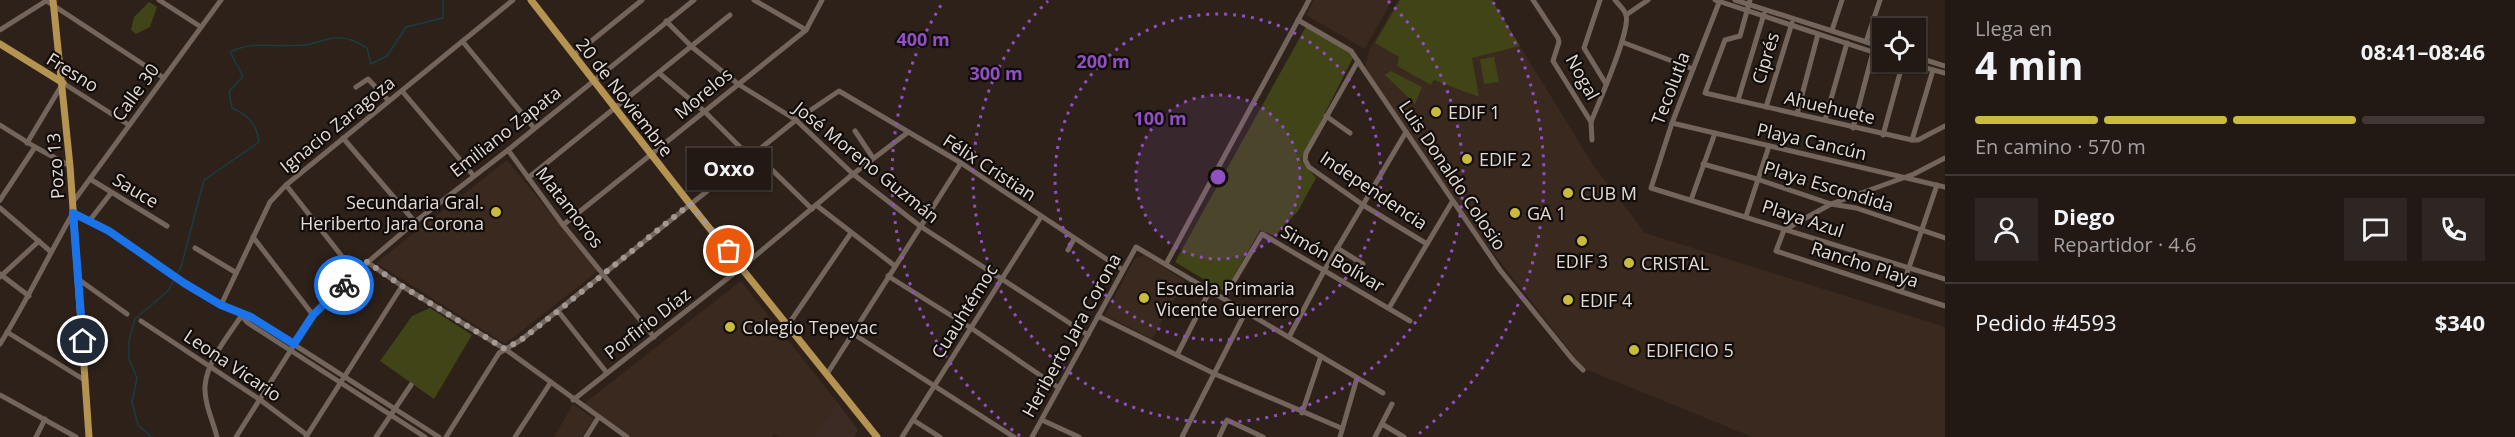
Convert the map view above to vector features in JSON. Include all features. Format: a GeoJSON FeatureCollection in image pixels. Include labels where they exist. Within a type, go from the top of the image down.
{"type":"FeatureCollection","features":[{"type":"Feature","properties":{"kind":"main road","name":"20 de Noviembre"},"geometry":{"type":"LineString","coordinates":[[531,0],[690,204],[877,437]]}},
{"type":"Feature","properties":{"kind":"main road","name":"Pozo 13"},"geometry":{"type":"LineString","coordinates":[[50,2],[63,83],[87,382],[89,437]]}},
{"type":"Feature","properties":{"kind":"main road","name":"Fresno"},"geometry":{"type":"LineString","coordinates":[[0,44],[63,83]]}},
{"type":"Feature","properties":{"kind":"street"},"geometry":{"type":"LineString","coordinates":[[159,0],[201,27]]}},
{"type":"Feature","properties":{"kind":"street","name":"Calle 30"},"geometry":{"type":"LineString","coordinates":[[73,202],[221,0]]}},
{"type":"Feature","properties":{"kind":"street","name":"Ignacio Zaragoza"},"geometry":{"type":"LineString","coordinates":[[221,305],[270,202],[286,185],[513,0]]}},
{"type":"Feature","properties":{"kind":"street"},"geometry":{"type":"LineString","coordinates":[[574,55],[642,0]]}},
{"type":"Feature","properties":{"kind":"street","name":"Emiliano Zapata"},"geometry":{"type":"LineString","coordinates":[[236,437],[313,315],[355,273],[473,175],[508,150],[694,0]]}},
{"type":"Feature","properties":{"kind":"street"},"geometry":{"type":"LineString","coordinates":[[757,1],[806,30],[822,0]]}},
{"type":"Feature","properties":{"kind":"street"},"geometry":{"type":"LineString","coordinates":[[1309,0],[1166,264],[1383,393]]}},
{"type":"Feature","properties":{"kind":"street","name":"Nogal"},"geometry":{"type":"LineString","coordinates":[[1534,0],[1559,42],[1553,61],[1591,122],[1592,140]]}},
{"type":"Feature","properties":{"kind":"street"},"geometry":{"type":"LineString","coordinates":[[1600,0],[1584,48],[1606,84]]}},
{"type":"Feature","properties":{"kind":"street"},"geometry":{"type":"LineString","coordinates":[[1591,122],[1622,42],[1626,15],[1615,0]]}},
{"type":"Feature","properties":{"kind":"street"},"geometry":{"type":"LineString","coordinates":[[1626,15],[1648,0]]}},
{"type":"Feature","properties":{"kind":"street"},"geometry":{"type":"LineString","coordinates":[[1735,0],[1748,5],[1763,16],[1872,52]]}},
{"type":"Feature","properties":{"kind":"street"},"geometry":{"type":"LineString","coordinates":[[1832,30],[1842,0]]}},
{"type":"Feature","properties":{"kind":"street"},"geometry":{"type":"LineString","coordinates":[[1866,42],[1880,0]]}},
{"type":"Feature","properties":{"kind":"street"},"geometry":{"type":"LineString","coordinates":[[1718,1],[1765,9],[1872,44]]}},
{"type":"Feature","properties":{"kind":"street","name":"Tecolutla"},"geometry":{"type":"LineString","coordinates":[[1651,188],[1672,123],[1718,1]]}},
{"type":"Feature","properties":{"kind":"street"},"geometry":{"type":"LineString","coordinates":[[0,30],[50,2],[164,78]]}},
{"type":"Feature","properties":{"kind":"street","name":"Ahuehuete"},"geometry":{"type":"LineString","coordinates":[[1748,5],[1740,36],[1725,40],[1705,93],[1911,140]]}},
{"type":"Feature","properties":{"kind":"street"},"geometry":{"type":"LineString","coordinates":[[1738,100],[1765,9]]}},
{"type":"Feature","properties":{"kind":"street"},"geometry":{"type":"LineString","coordinates":[[528,178],[730,15]]}},
{"type":"Feature","properties":{"kind":"street","name":"Ciprés"},"geometry":{"type":"LineString","coordinates":[[1766,107],[1793,19]]}},
{"type":"Feature","properties":{"kind":"street","name":"Luis Donaldo Colosio"},"geometry":{"type":"LineString","coordinates":[[1298,20],[1351,51],[1500,270],[1583,370]]}},
{"type":"Feature","properties":{"kind":"street","name":"José Moreno Guzmán"},"geometry":{"type":"LineString","coordinates":[[666,21],[738,84],[796,120],[853,174],[920,226],[1088,335]]}},
{"type":"Feature","properties":{"kind":"street","name":"Morelos"},"geometry":{"type":"LineString","coordinates":[[563,225],[806,30]]}},
{"type":"Feature","properties":{"kind":"street"},"geometry":{"type":"LineString","coordinates":[[1797,114],[1818,34]]}},
{"type":"Feature","properties":{"kind":"street"},"geometry":{"type":"LineString","coordinates":[[462,42],[534,128]]}},
{"type":"Feature","properties":{"kind":"street"},"geometry":{"type":"LineString","coordinates":[[1622,42],[1693,69]]}},
{"type":"Feature","properties":{"kind":"street"},"geometry":{"type":"LineString","coordinates":[[1825,120],[1847,43]]}},
{"type":"Feature","properties":{"kind":"street"},"geometry":{"type":"LineString","coordinates":[[1853,128],[1872,56]]}},
{"type":"Feature","properties":{"kind":"street"},"geometry":{"type":"LineString","coordinates":[[1926,60],[1945,66]]}},
{"type":"Feature","properties":{"kind":"street"},"geometry":{"type":"LineString","coordinates":[[1350,133],[1326,116],[1358,61]]}},
{"type":"Feature","properties":{"kind":"street"},"geometry":{"type":"LineString","coordinates":[[1926,68],[1945,73]]}},
{"type":"Feature","properties":{"kind":"street"},"geometry":{"type":"LineString","coordinates":[[1933,70],[1911,140],[1918,140],[1945,125]]}},
{"type":"Feature","properties":{"kind":"street"},"geometry":{"type":"LineString","coordinates":[[1883,135],[1900,72]]}},
{"type":"Feature","properties":{"kind":"street"},"geometry":{"type":"LineString","coordinates":[[659,73],[814,207],[895,266]]}},
{"type":"Feature","properties":{"kind":"street"},"geometry":{"type":"LineString","coordinates":[[356,87],[368,79],[389,101]]}},
{"type":"Feature","properties":{"kind":"street"},"geometry":{"type":"LineString","coordinates":[[27,143],[63,83]]}},
{"type":"Feature","properties":{"kind":"street","name":"Fresno"},"geometry":{"type":"LineString","coordinates":[[63,83],[129,125]]}},
{"type":"Feature","properties":{"kind":"street","name":"Félix Cristian"},"geometry":{"type":"LineString","coordinates":[[796,120],[839,90],[907,133],[961,163],[1123,270]]}},
{"type":"Feature","properties":{"kind":"street"},"geometry":{"type":"LineString","coordinates":[[402,91],[473,175]]}},
{"type":"Feature","properties":{"kind":"street","name":"Independencia"},"geometry":{"type":"LineString","coordinates":[[1326,116],[1306,153],[1305,160],[1309,167],[1363,205],[1427,244]]}},
{"type":"Feature","properties":{"kind":"street"},"geometry":{"type":"LineString","coordinates":[[446,437],[500,353],[558,311],[796,120]]}},
{"type":"Feature","properties":{"kind":"street","name":"Playa Cancún"},"geometry":{"type":"LineString","coordinates":[[1672,123],[1945,187]]}},
{"type":"Feature","properties":{"kind":"street"},"geometry":{"type":"LineString","coordinates":[[0,125],[27,143],[70,166]]}},
{"type":"Feature","properties":{"kind":"street"},"geometry":{"type":"LineString","coordinates":[[855,131],[873,158]]}},
{"type":"Feature","properties":{"kind":"street"},"geometry":{"type":"LineString","coordinates":[[1289,337],[1325,269],[1406,132]]}},
{"type":"Feature","properties":{"kind":"street","name":"Porfirio Díaz"},"geometry":{"type":"LineString","coordinates":[[573,400],[907,133]]}},
{"type":"Feature","properties":{"kind":"street"},"geometry":{"type":"LineString","coordinates":[[1691,200],[1714,133]]}},
{"type":"Feature","properties":{"kind":"street"},"geometry":{"type":"LineString","coordinates":[[344,138],[415,222]]}},
{"type":"Feature","properties":{"kind":"street"},"geometry":{"type":"LineString","coordinates":[[1746,216],[1769,146]]}},
{"type":"Feature","properties":{"kind":"street"},"geometry":{"type":"LineString","coordinates":[[0,200],[35,147]]}},
{"type":"Feature","properties":{"kind":"street","name":"Matamoros"},"geometry":{"type":"LineString","coordinates":[[508,150],[563,225],[654,337]]}},
{"type":"Feature","properties":{"kind":"street"},"geometry":{"type":"LineString","coordinates":[[1784,230],[1831,204],[1904,178],[1945,158]]}},
{"type":"Feature","properties":{"kind":"street"},"geometry":{"type":"LineString","coordinates":[[827,374],[961,163]]}},
{"type":"Feature","properties":{"kind":"street","name":"Playa Escondida"},"geometry":{"type":"LineString","coordinates":[[1703,164],[1831,204],[1856,208],[1945,238]]}},
{"type":"Feature","properties":{"kind":"street","name":"Sauce"},"geometry":{"type":"LineString","coordinates":[[90,179],[167,226]]}},
{"type":"Feature","properties":{"kind":"street"},"geometry":{"type":"LineString","coordinates":[[286,185],[355,273]]}},
{"type":"Feature","properties":{"kind":"street"},"geometry":{"type":"LineString","coordinates":[[1901,291],[1936,185]]}},
{"type":"Feature","properties":{"kind":"street","name":"Playa Azul"},"geometry":{"type":"LineString","coordinates":[[1651,188],[1945,279]]}},
{"type":"Feature","properties":{"kind":"street"},"geometry":{"type":"LineString","coordinates":[[90,220],[111,193]]}},
{"type":"Feature","properties":{"kind":"street","name":"Simón Bolívar"},"geometry":{"type":"LineString","coordinates":[[1389,308],[1452,202]]}},
{"type":"Feature","properties":{"kind":"street"},"geometry":{"type":"LineString","coordinates":[[0,208],[51,251]]}},
{"type":"Feature","properties":{"kind":"street"},"geometry":{"type":"LineString","coordinates":[[0,344],[29,296],[73,213],[90,220],[159,267],[221,305],[241,315],[251,317],[439,437]]}},
{"type":"Feature","properties":{"kind":"street","name":"Cuauhtémoc"},"geometry":{"type":"LineString","coordinates":[[902,437],[1041,217]]}},
{"type":"Feature","properties":{"kind":"street","name":"Rancho Playa"},"geometry":{"type":"LineString","coordinates":[[1784,230],[1776,251],[1945,306]]}},
{"type":"Feature","properties":{"kind":"street"},"geometry":{"type":"LineString","coordinates":[[788,325],[851,233]]}},
{"type":"Feature","properties":{"kind":"street","name":"Simón Bolívar"},"geometry":{"type":"LineString","coordinates":[[1224,298],[1262,234],[1410,321]]}},
{"type":"Feature","properties":{"kind":"street"},"geometry":{"type":"LineString","coordinates":[[253,237],[313,315]]}},
{"type":"Feature","properties":{"kind":"street"},"geometry":{"type":"LineString","coordinates":[[1068,250],[1074,239]]}},
{"type":"Feature","properties":{"kind":"street"},"geometry":{"type":"LineString","coordinates":[[29,296],[1,275],[39,241]]}},
{"type":"Feature","properties":{"kind":"street","name":"Heriberto Jara Corona"},"geometry":{"type":"LineString","coordinates":[[1032,437],[1136,247],[1166,264]]}},
{"type":"Feature","properties":{"kind":"street"},"geometry":{"type":"LineString","coordinates":[[195,248],[235,272]]}},
{"type":"Feature","properties":{"kind":"street"},"geometry":{"type":"LineString","coordinates":[[1337,248],[1364,264]]}},
{"type":"Feature","properties":{"kind":"street"},"geometry":{"type":"LineString","coordinates":[[367,262],[505,349],[627,437]]}},
{"type":"Feature","properties":{"kind":"street"},"geometry":{"type":"LineString","coordinates":[[888,276],[971,328],[1059,388]]}},
{"type":"Feature","properties":{"kind":"street"},"geometry":{"type":"LineString","coordinates":[[78,279],[127,314]]}},
{"type":"Feature","properties":{"kind":"street"},"geometry":{"type":"LineString","coordinates":[[306,436],[402,286]]}},
{"type":"Feature","properties":{"kind":"street"},"geometry":{"type":"LineString","coordinates":[[1177,356],[1210,290]]}},
{"type":"Feature","properties":{"kind":"street"},"geometry":{"type":"LineString","coordinates":[[558,311],[607,373]]}},
{"type":"Feature","properties":{"kind":"street"},"geometry":{"type":"LineString","coordinates":[[1182,437],[1246,311]]}},
{"type":"Feature","properties":{"kind":"street"},"geometry":{"type":"LineString","coordinates":[[241,315],[248,323],[425,437]]}},
{"type":"Feature","properties":{"kind":"street"},"geometry":{"type":"LineString","coordinates":[[217,437],[206,399],[205,386],[210,367],[241,315]]}},
{"type":"Feature","properties":{"kind":"street"},"geometry":{"type":"LineString","coordinates":[[1098,316],[1215,374],[1341,428]]}},
{"type":"Feature","properties":{"kind":"street","name":"Leona Vicario"},"geometry":{"type":"LineString","coordinates":[[141,321],[260,399],[306,436]]}},
{"type":"Feature","properties":{"kind":"street"},"geometry":{"type":"LineString","coordinates":[[8,332],[87,382]]}},
{"type":"Feature","properties":{"kind":"street"},"geometry":{"type":"LineString","coordinates":[[852,333],[1014,437]]}},
{"type":"Feature","properties":{"kind":"street"},"geometry":{"type":"LineString","coordinates":[[1302,413],[1321,356]]}},
{"type":"Feature","properties":{"kind":"street"},"geometry":{"type":"LineString","coordinates":[[1340,437],[1357,378]]}},
{"type":"Feature","properties":{"kind":"street"},"geometry":{"type":"LineString","coordinates":[[515,437],[551,382]]}},
{"type":"Feature","properties":{"kind":"street"},"geometry":{"type":"LineString","coordinates":[[376,437],[411,385]]}},
{"type":"Feature","properties":{"kind":"street"},"geometry":{"type":"LineString","coordinates":[[0,394],[76,437]]}},
{"type":"Feature","properties":{"kind":"street"},"geometry":{"type":"LineString","coordinates":[[1375,437],[1392,404]]}},
{"type":"Feature","properties":{"kind":"street"},"geometry":{"type":"LineString","coordinates":[[586,437],[598,418]]}},
{"type":"Feature","properties":{"kind":"street"},"geometry":{"type":"LineString","coordinates":[[36,437],[45,419]]}},
{"type":"Feature","properties":{"kind":"street"},"geometry":{"type":"LineString","coordinates":[[913,420],[940,437]]}},
{"type":"Feature","properties":{"kind":"street"},"geometry":{"type":"LineString","coordinates":[[1041,420],[1079,437]]}},
{"type":"Feature","properties":{"kind":"street"},"geometry":{"type":"LineString","coordinates":[[1219,437],[1227,420],[1263,437]]}},
{"type":"Feature","properties":{"kind":"street"},"geometry":{"type":"LineString","coordinates":[[1382,424],[1404,437]]}},
{"type":"Feature","properties":{"kind":"shaded area"},"geometry":{"type":"Polygon","coordinates":[[[1314,0],[1392,0],[1365,49],[1306,15],[1314,0]]]}},
{"type":"Feature","properties":{"kind":"shaded area"},"geometry":{"type":"Polygon","coordinates":[[[1398,0],[1492,0],[1593,165],[1645,233],[1945,327],[1945,437],[1752,437],[1583,368],[1452,200],[1365,67],[1369,50],[1398,0]]]}},
{"type":"Feature","properties":{"kind":"shaded area","name":"Secundaria Gral. Heriberto Jara Corona"},"geometry":{"type":"Polygon","coordinates":[[[507,160],[598,271],[505,344],[376,263],[507,160]]]}},
{"type":"Feature","properties":{"kind":"shaded area","name":"Escuela Primaria Vicente Guerrero"},"geometry":{"type":"Polygon","coordinates":[[[1144,255],[1185,281],[1152,339],[1105,315],[1135,258],[1144,255]]]}},
{"type":"Feature","properties":{"kind":"shaded area","name":"Colegio Tepeyac"},"geometry":{"type":"Polygon","coordinates":[[[741,281],[837,402],[814,437],[779,437],[774,434],[772,437],[630,437],[582,405],[741,281]]]}},
{"type":"Feature","properties":{"kind":"shaded area"},"geometry":{"type":"Polygon","coordinates":[[[837,402],[858,430],[854,437],[814,437],[837,402]]]}},
{"type":"Feature","properties":{"kind":"shaded area"},"geometry":{"type":"Polygon","coordinates":[[[573,404],[594,419],[582,437],[554,437],[573,404]]]}},
{"type":"Feature","properties":{"kind":"green space"},"geometry":{"type":"Polygon","coordinates":[[[1400,0],[1492,0],[1520,46],[1472,58],[1479,97],[1434,80],[1431,85],[1397,66],[1399,57],[1375,43],[1400,0]]]}},
{"type":"Feature","properties":{"kind":"green space"},"geometry":{"type":"Polygon","coordinates":[[[149,2],[157,7],[150,27],[136,34],[131,30],[134,17],[149,2]]]}},
{"type":"Feature","properties":{"kind":"green space"},"geometry":{"type":"Polygon","coordinates":[[[1308,23],[1354,56],[1301,160],[1316,178],[1298,211],[1275,236],[1260,230],[1225,292],[1175,262],[1308,23]]]}},
{"type":"Feature","properties":{"kind":"green space"},"geometry":{"type":"Polygon","coordinates":[[[1494,57],[1499,82],[1484,84],[1480,59],[1494,57]]]}},
{"type":"Feature","properties":{"kind":"green space"},"geometry":{"type":"Polygon","coordinates":[[[1391,71],[1422,87],[1415,104],[1385,75],[1391,71]]]}},
{"type":"Feature","properties":{"kind":"green space"},"geometry":{"type":"Polygon","coordinates":[[[430,308],[472,335],[434,399],[380,361],[412,316],[430,308]]]}},
{"type":"Feature","properties":{"kind":"waterway"},"geometry":{"type":"LineString","coordinates":[[152,437],[138,425],[132,402],[137,378],[129,359],[129,340],[135,319],[168,291],[181,267],[204,180],[259,142],[251,121],[232,108],[229,92],[243,76],[230,52],[248,46],[294,46],[332,38],[344,38],[356,41],[367,48],[371,64],[387,56],[406,27],[443,18],[443,0]]}},
{"type":"Feature","properties":{"kind":"way so far"},"geometry":{"type":"LineString","coordinates":[[344,285],[367,262],[505,349],[521,340],[558,311],[690,204],[729,251]]}},
{"type":"Feature","properties":{"kind":"place","name":"EDIF 1"},"geometry":{"type":"Point","coordinates":[1436,112]}},
{"type":"Feature","properties":{"kind":"place","name":"EDIF 2"},"geometry":{"type":"Point","coordinates":[1467,159]}},
{"type":"Feature","properties":{"kind":"place","name":"CUB M"},"geometry":{"type":"Point","coordinates":[1568,193]}},
{"type":"Feature","properties":{"kind":"place","name":"Secundaria Gral. Heriberto Jara Corona"},"geometry":{"type":"Point","coordinates":[496,212]}},
{"type":"Feature","properties":{"kind":"place","name":"GA 1"},"geometry":{"type":"Point","coordinates":[1515,213]}},
{"type":"Feature","properties":{"kind":"place","name":"EDIF 3"},"geometry":{"type":"Point","coordinates":[1582,241]}},
{"type":"Feature","properties":{"kind":"place","name":"Oxxo"},"geometry":{"type":"Point","coordinates":[729,251]}},
{"type":"Feature","properties":{"kind":"place","name":"CRISTAL"},"geometry":{"type":"Point","coordinates":[1629,263]}},
{"type":"Feature","properties":{"kind":"place","name":"Escuela Primaria Vicente Guerrero"},"geometry":{"type":"Point","coordinates":[1144,298]}},
{"type":"Feature","properties":{"kind":"place","name":"EDIF 4"},"geometry":{"type":"Point","coordinates":[1568,300]}},
{"type":"Feature","properties":{"kind":"place","name":"Colegio Tepeyac"},"geometry":{"type":"Point","coordinates":[730,327]}},
{"type":"Feature","properties":{"kind":"place","name":"EDIFICIO 5"},"geometry":{"type":"Point","coordinates":[1634,350]}},
{"type":"Feature","properties":{"kind":"route"},"geometry":{"type":"LineString","coordinates":[[83,341],[73,213],[109,231],[159,267],[221,305],[251,317],[294,344],[313,315],[344,285]]}}]}
